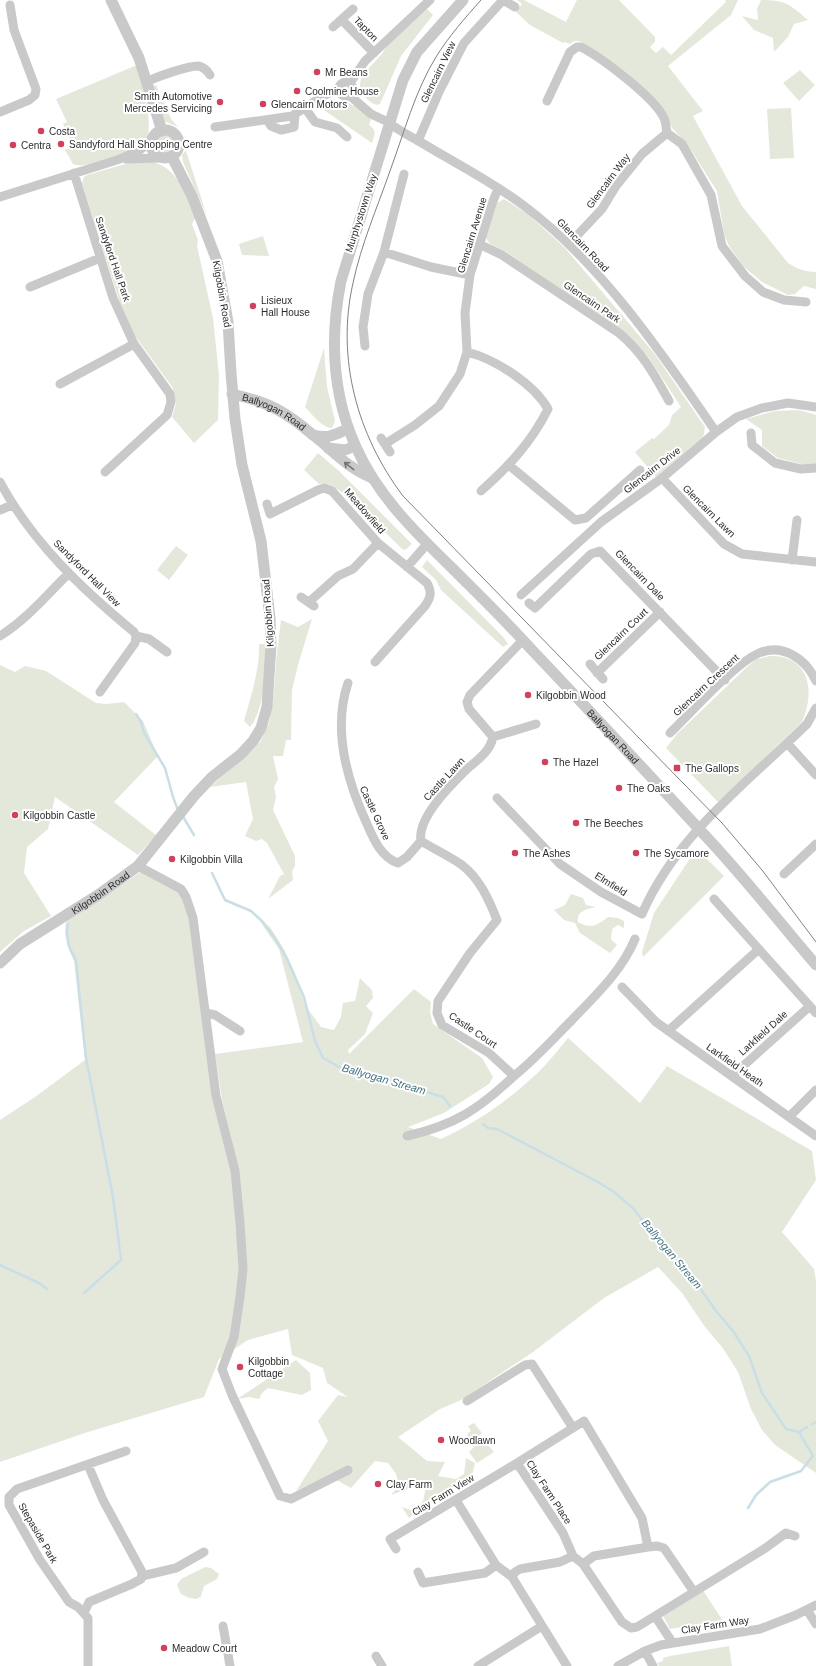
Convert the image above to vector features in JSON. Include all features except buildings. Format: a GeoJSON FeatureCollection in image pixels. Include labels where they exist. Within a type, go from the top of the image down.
{"type":"FeatureCollection","features":[{"type":"Feature","properties":{"kind":"street"},"geometry":{"type":"LineString","coordinates":[[111,0],[139,58],[162,130]]}},
{"type":"Feature","properties":{"kind":"street"},"geometry":{"type":"LineString","coordinates":[[350,83],[358,70],[374,53],[430,0]]}},
{"type":"Feature","properties":{"kind":"street","name":"Murphystown Way"},"geometry":{"type":"LineString","coordinates":[[355,446],[348,428],[337,382],[335,361],[334,338],[337,298],[344,268],[388,122],[403,80],[417,52],[463,0]]}},
{"type":"Feature","properties":{"kind":"street","name":"Glencairn View"},"geometry":{"type":"LineString","coordinates":[[418,141],[439,92],[464,43],[503,0],[515,7]]}},
{"type":"Feature","properties":{"kind":"street"},"geometry":{"type":"LineString","coordinates":[[0,112],[29,100],[35,95],[36,90],[14,30],[10,5]]}},
{"type":"Feature","properties":{"kind":"street","name":"Tapton"},"geometry":{"type":"LineString","coordinates":[[333,27],[353,9]]}},
{"type":"Feature","properties":{"kind":"street","name":"Tapton"},"geometry":{"type":"LineString","coordinates":[[342,20],[374,53]]}},
{"type":"Feature","properties":{"kind":"street"},"geometry":{"type":"LineString","coordinates":[[547,101],[556,79],[573,49],[577,47],[581,47],[588,51],[622,75],[657,107],[664,118],[667,133],[682,144],[711,195],[722,246],[744,276],[763,292],[784,300],[806,302]]}},
{"type":"Feature","properties":{"kind":"street"},"geometry":{"type":"LineString","coordinates":[[147,82],[160,75],[197,66],[206,68],[210,75]]}},
{"type":"Feature","properties":{"kind":"street"},"geometry":{"type":"LineString","coordinates":[[215,127],[268,120],[295,114],[323,96],[339,89],[343,83],[350,83]]}},
{"type":"Feature","properties":{"kind":"street"},"geometry":{"type":"LineString","coordinates":[[339,89],[343,95],[349,95],[353,90],[350,83]]}},
{"type":"Feature","properties":{"kind":"street","name":"Glencairn Road"},"geometry":{"type":"LineString","coordinates":[[349,95],[371,114],[388,122],[498,189],[537,216],[568,244],[651,339],[716,432]]}},
{"type":"Feature","properties":{"kind":"street"},"geometry":{"type":"LineString","coordinates":[[305,108],[315,122],[337,128],[347,137]]}},
{"type":"Feature","properties":{"kind":"street"},"geometry":{"type":"LineString","coordinates":[[0,197],[120,159],[140,150],[151,141],[156,133],[162,130],[172,132],[178,140],[178,149],[172,157],[120,159]]}},
{"type":"Feature","properties":{"kind":"street","name":"Glencairn Way"},"geometry":{"type":"LineString","coordinates":[[568,244],[602,209],[619,181],[642,154],[667,133]]}},
{"type":"Feature","properties":{"kind":"street"},"geometry":{"type":"LineString","coordinates":[[151,141],[151,150],[160,158]]}},
{"type":"Feature","properties":{"kind":"street","name":"Kilgobbin Road"},"geometry":{"type":"LineString","coordinates":[[0,963],[20,944],[98,895],[138,866],[190,800],[253,741],[261,728],[268,701],[271,645],[266,575],[261,541],[242,465],[232,394],[228,322],[217,261],[192,196],[172,157]]}},
{"type":"Feature","properties":{"kind":"street","name":"Sandyford Hall Park"},"geometry":{"type":"LineString","coordinates":[[74,173],[113,298],[134,344],[166,386],[171,402],[169,411],[105,472]]}},
{"type":"Feature","properties":{"kind":"street"},"geometry":{"type":"LineString","coordinates":[[364,346],[363,327],[368,294],[384,252],[404,174]]}},
{"type":"Feature","properties":{"kind":"street","name":"Glencairn Avenue"},"geometry":{"type":"LineString","coordinates":[[386,445],[439,406],[456,382],[467,352],[465,313],[470,275],[493,200],[498,189]]}},
{"type":"Feature","properties":{"kind":"street","name":"Glencairn Park"},"geometry":{"type":"LineString","coordinates":[[479,244],[502,255],[619,333],[633,345],[644,358],[669,401]]}},
{"type":"Feature","properties":{"kind":"street"},"geometry":{"type":"LineString","coordinates":[[384,252],[432,267],[470,275]]}},
{"type":"Feature","properties":{"kind":"street"},"geometry":{"type":"LineString","coordinates":[[30,287],[100,258]]}},
{"type":"Feature","properties":{"kind":"street"},"geometry":{"type":"LineString","coordinates":[[60,384],[134,344]]}},
{"type":"Feature","properties":{"kind":"street"},"geometry":{"type":"LineString","coordinates":[[467,352],[484,356],[508,371],[542,398],[548,409],[540,426],[510,466],[481,492]]}},
{"type":"Feature","properties":{"kind":"street","name":"Ballyogan Road"},"geometry":{"type":"LineString","coordinates":[[232,394],[270,405],[313,434],[355,471],[372,478]]}},
{"type":"Feature","properties":{"kind":"street","name":"Glencairn Drive"},"geometry":{"type":"LineString","coordinates":[[521,595],[601,522],[662,478],[716,432],[737,417],[762,408],[788,403],[816,407]]}},
{"type":"Feature","properties":{"kind":"street","name":"Ballyogan Road"},"geometry":{"type":"LineString","coordinates":[[313,434],[324,438],[330,437],[348,428]]}},
{"type":"Feature","properties":{"kind":"street"},"geometry":{"type":"LineString","coordinates":[[751,433],[752,445],[775,463],[801,469],[816,468]]}},
{"type":"Feature","properties":{"kind":"street"},"geometry":{"type":"LineString","coordinates":[[328,448],[345,450],[355,446]]}},
{"type":"Feature","properties":{"kind":"street","name":"Ballyogan Road"},"geometry":{"type":"LineString","coordinates":[[355,446],[372,478],[390,503],[427,544],[523,640],[711,842],[816,965]]}},
{"type":"Feature","properties":{"kind":"street"},"geometry":{"type":"LineString","coordinates":[[510,466],[575,520],[586,518],[640,470]]}},
{"type":"Feature","properties":{"kind":"street","name":"Glencairn Lawn"},"geometry":{"type":"LineString","coordinates":[[662,478],[724,544],[742,554],[816,562]]}},
{"type":"Feature","properties":{"kind":"street","name":"Sandyford Hall View"},"geometry":{"type":"LineString","coordinates":[[0,482],[12,505],[56,561],[100,604],[134,632],[136,636]]}},
{"type":"Feature","properties":{"kind":"street","name":"Meadowfield"},"geometry":{"type":"LineString","coordinates":[[267,504],[270,514],[324,488],[332,491],[378,543],[427,583],[431,591],[430,599],[375,662]]}},
{"type":"Feature","properties":{"kind":"street"},"geometry":{"type":"LineString","coordinates":[[0,510],[12,505]]}},
{"type":"Feature","properties":{"kind":"street"},"geometry":{"type":"LineString","coordinates":[[792,560],[797,520]]}},
{"type":"Feature","properties":{"kind":"street","name":"Meadowfield"},"geometry":{"type":"LineString","coordinates":[[308,602],[338,576],[353,569],[378,543]]}},
{"type":"Feature","properties":{"kind":"street"},"geometry":{"type":"LineString","coordinates":[[407,567],[427,544]]}},
{"type":"Feature","properties":{"kind":"street","name":"Glencairn Dale"},"geometry":{"type":"LineString","coordinates":[[532,606],[591,554],[598,551],[603,552],[726,680]]}},
{"type":"Feature","properties":{"kind":"street"},"geometry":{"type":"LineString","coordinates":[[0,636],[29,614],[69,573]]}},
{"type":"Feature","properties":{"kind":"street","name":"Glencairn Court"},"geometry":{"type":"LineString","coordinates":[[590,664],[600,676],[660,612]]}},
{"type":"Feature","properties":{"kind":"street"},"geometry":{"type":"LineString","coordinates":[[100,692],[135,642],[136,636],[149,639],[167,652]]}},
{"type":"Feature","properties":{"kind":"street"},"geometry":{"type":"LineString","coordinates":[[523,640],[470,695],[467,702],[469,709],[493,737],[536,724]]}},
{"type":"Feature","properties":{"kind":"street","name":"Glencairn Crescent"},"geometry":{"type":"LineString","coordinates":[[670,733],[726,680],[754,656],[764,652],[776,650],[796,656],[808,667],[816,681]]}},
{"type":"Feature","properties":{"kind":"street","name":"Castle Grove"},"geometry":{"type":"LineString","coordinates":[[348,683],[344,694],[342,744],[346,770],[353,795],[370,831],[388,859],[398,863],[407,857],[421,841]]}},
{"type":"Feature","properties":{"kind":"street"},"geometry":{"type":"LineString","coordinates":[[639,923],[657,881],[697,828],[807,724],[816,708]]}},
{"type":"Feature","properties":{"kind":"street","name":"Castle Lawn"},"geometry":{"type":"LineString","coordinates":[[421,841],[420,834],[422,824],[428,813],[458,778],[488,749],[493,737]]}},
{"type":"Feature","properties":{"kind":"street"},"geometry":{"type":"LineString","coordinates":[[787,743],[816,775]]}},
{"type":"Feature","properties":{"kind":"street","name":"Elmfield"},"geometry":{"type":"LineString","coordinates":[[497,798],[560,864],[601,892],[642,914]]}},
{"type":"Feature","properties":{"kind":"street","name":"Castle Court"},"geometry":{"type":"LineString","coordinates":[[421,841],[462,866],[475,879],[488,898],[497,920],[470,952],[438,1001],[437,1012],[439,1020],[442,1025],[489,1053],[514,1076]]}},
{"type":"Feature","properties":{"kind":"street"},"geometry":{"type":"LineString","coordinates":[[784,874],[816,844]]}},
{"type":"Feature","properties":{"kind":"street"},"geometry":{"type":"LineString","coordinates":[[138,866],[181,889],[186,897],[193,918],[216,1096],[235,1171],[243,1269],[234,1337],[222,1369],[232,1395],[280,1496],[291,1499],[348,1470]]}},
{"type":"Feature","properties":{"kind":"street"},"geometry":{"type":"LineString","coordinates":[[714,899],[813,1010]]}},
{"type":"Feature","properties":{"kind":"street"},"geometry":{"type":"LineString","coordinates":[[408,1136],[432,1131],[456,1121],[492,1097],[530,1063],[600,990],[622,962],[634,939]]}},
{"type":"Feature","properties":{"kind":"street"},"geometry":{"type":"LineString","coordinates":[[668,1031],[759,949]]}},
{"type":"Feature","properties":{"kind":"street","name":"Larkfield Heath"},"geometry":{"type":"LineString","coordinates":[[622,987],[649,1017],[816,1136]]}},
{"type":"Feature","properties":{"kind":"street","name":"Larkfield Dale"},"geometry":{"type":"LineString","coordinates":[[732,1076],[813,1010]]}},
{"type":"Feature","properties":{"kind":"street"},"geometry":{"type":"LineString","coordinates":[[206,1013],[215,1015],[240,1031]]}},
{"type":"Feature","properties":{"kind":"street"},"geometry":{"type":"LineString","coordinates":[[789,1117],[816,1090]]}},
{"type":"Feature","properties":{"kind":"street"},"geometry":{"type":"LineString","coordinates":[[467,1402],[525,1365],[532,1364],[573,1428],[584,1422],[642,1518],[648,1547]]}},
{"type":"Feature","properties":{"kind":"street","name":"Clay Farm Place"},"geometry":{"type":"LineString","coordinates":[[573,1428],[517,1462],[563,1533],[573,1556],[583,1564],[626,1626],[632,1628],[637,1627],[764,1549],[786,1533],[795,1536]]}},
{"type":"Feature","properties":{"kind":"street","name":"Stepaside Park"},"geometry":{"type":"LineString","coordinates":[[84,1613],[78,1607],[69,1602],[40,1560],[9,1505],[9,1497],[17,1489],[126,1451]]}},
{"type":"Feature","properties":{"kind":"street","name":"Clay Farm View"},"geometry":{"type":"LineString","coordinates":[[396,1549],[390,1539],[517,1462]]}},
{"type":"Feature","properties":{"kind":"street"},"geometry":{"type":"LineString","coordinates":[[88,1465],[103,1500],[142,1572],[142,1576]]}},
{"type":"Feature","properties":{"kind":"street"},"geometry":{"type":"LineString","coordinates":[[456,1500],[496,1564],[512,1577],[567,1666]]}},
{"type":"Feature","properties":{"kind":"street"},"geometry":{"type":"LineString","coordinates":[[583,1564],[594,1556],[657,1546],[664,1548],[694,1592]]}},
{"type":"Feature","properties":{"kind":"street"},"geometry":{"type":"LineString","coordinates":[[88,1666],[88,1618],[84,1613],[89,1602],[132,1584],[141,1579],[142,1576],[171,1570],[204,1552]]}},
{"type":"Feature","properties":{"kind":"street"},"geometry":{"type":"LineString","coordinates":[[512,1577],[515,1572],[520,1569],[560,1562],[573,1556]]}},
{"type":"Feature","properties":{"kind":"street"},"geometry":{"type":"LineString","coordinates":[[418,1572],[424,1586],[484,1573],[496,1564]]}},
{"type":"Feature","properties":{"kind":"street","name":"Clay Farm Way"},"geometry":{"type":"LineString","coordinates":[[618,1666],[645,1651],[672,1642],[760,1629],[816,1605]]}},
{"type":"Feature","properties":{"kind":"street"},"geometry":{"type":"LineString","coordinates":[[807,1610],[816,1624]]}},
{"type":"Feature","properties":{"kind":"street"},"geometry":{"type":"LineString","coordinates":[[655,1616],[672,1642]]}},
{"type":"Feature","properties":{"kind":"street"},"geometry":{"type":"LineString","coordinates":[[223,1626],[230,1666]]}},
{"type":"Feature","properties":{"kind":"street"},"geometry":{"type":"LineString","coordinates":[[481,1665],[542,1626]]}},
{"type":"Feature","properties":{"kind":"street"},"geometry":{"type":"LineString","coordinates":[[645,1651],[653,1666]]}},
{"type":"Feature","properties":{"kind":"street"},"geometry":{"type":"LineString","coordinates":[[376,1656],[382,1666]]}},
{"type":"Feature","properties":{"kind":"shaded area"},"geometry":{"type":"Polygon","coordinates":[[[517,0],[524,0],[566,22],[577,0],[619,0],[655,37],[655,42],[650,47],[656,53],[663,47],[671,55],[726,2],[725,0],[738,0],[731,15],[668,66],[703,111],[693,116],[742,206],[788,263],[802,270],[816,272],[816,289],[804,286],[795,294],[788,295],[762,282],[743,266],[729,246],[724,234],[717,191],[687,144],[672,128],[665,111],[627,73],[593,49],[579,41],[574,41],[570,44],[563,43],[530,25],[516,12],[522,4],[517,0]]]}},
{"type":"Feature","properties":{"kind":"shaded area"},"geometry":{"type":"Polygon","coordinates":[[[761,0],[776,1],[787,4],[808,20],[794,24],[788,37],[774,52],[773,38],[754,30],[742,16],[758,20],[757,9],[761,0]]]}},
{"type":"Feature","properties":{"kind":"shaded area"},"geometry":{"type":"Polygon","coordinates":[[[427,9],[433,15],[401,56],[380,104],[377,105],[372,103],[362,92],[360,85],[361,79],[365,72],[382,54],[386,47],[427,9]]]}},
{"type":"Feature","properties":{"kind":"shaded area"},"geometry":{"type":"Polygon","coordinates":[[[137,65],[145,95],[149,120],[149,131],[146,140],[141,146],[125,153],[86,165],[73,164],[65,150],[73,146],[63,124],[67,122],[56,99],[137,65]]]}},
{"type":"Feature","properties":{"kind":"shaded area"},"geometry":{"type":"Polygon","coordinates":[[[800,70],[815,85],[799,101],[783,83],[800,70]]]}},
{"type":"Feature","properties":{"kind":"shaded area"},"geometry":{"type":"Polygon","coordinates":[[[156,85],[171,119],[178,127],[164,121],[153,86],[156,85]]]}},
{"type":"Feature","properties":{"kind":"shaded area"},"geometry":{"type":"Polygon","coordinates":[[[334,100],[348,102],[353,106],[354,105],[371,119],[369,125],[375,132],[372,143],[318,106],[334,100]]]}},
{"type":"Feature","properties":{"kind":"shaded area"},"geometry":{"type":"Polygon","coordinates":[[[791,108],[794,158],[770,159],[767,109],[791,108]]]}},
{"type":"Feature","properties":{"kind":"shaded area"},"geometry":{"type":"Polygon","coordinates":[[[165,135],[171,138],[174,144],[171,150],[165,153],[159,150],[156,144],[159,138],[165,135]]]}},
{"type":"Feature","properties":{"kind":"shaded area"},"geometry":{"type":"Polygon","coordinates":[[[187,149],[186,151],[207,216],[183,162],[182,155],[187,149]]]}},
{"type":"Feature","properties":{"kind":"shaded area"},"geometry":{"type":"Polygon","coordinates":[[[139,160],[161,165],[170,171],[187,196],[195,218],[192,224],[198,240],[197,246],[213,318],[219,375],[218,420],[194,443],[172,417],[176,404],[173,388],[135,336],[120,303],[82,183],[84,177],[87,175],[139,160]]]}},
{"type":"Feature","properties":{"kind":"shaded area"},"geometry":{"type":"Polygon","coordinates":[[[504,199],[528,214],[565,248],[654,353],[705,427],[702,438],[656,477],[635,452],[652,438],[654,439],[669,425],[672,415],[681,407],[649,358],[635,342],[508,253],[490,244],[486,238],[497,203],[504,199]]]}},
{"type":"Feature","properties":{"kind":"shaded area"},"geometry":{"type":"Polygon","coordinates":[[[263,236],[269,256],[242,255],[239,244],[263,236]]]}},
{"type":"Feature","properties":{"kind":"shaded area"},"geometry":{"type":"Polygon","coordinates":[[[324,348],[327,387],[335,421],[332,428],[321,423],[305,407],[324,348]]]}},
{"type":"Feature","properties":{"kind":"shaded area"},"geometry":{"type":"Polygon","coordinates":[[[799,410],[816,415],[816,465],[810,466],[778,458],[762,446],[762,430],[746,419],[775,411],[799,410]]]}},
{"type":"Feature","properties":{"kind":"shaded area"},"geometry":{"type":"Polygon","coordinates":[[[318,453],[339,471],[412,544],[405,550],[401,548],[373,520],[369,522],[353,503],[339,491],[332,486],[319,484],[304,470],[318,453]]]}},
{"type":"Feature","properties":{"kind":"shaded area"},"geometry":{"type":"Polygon","coordinates":[[[176,546],[188,555],[169,580],[157,570],[176,546]]]}},
{"type":"Feature","properties":{"kind":"shaded area"},"geometry":{"type":"Polygon","coordinates":[[[427,560],[504,638],[508,644],[503,647],[441,590],[436,580],[422,567],[427,560]]]}},
{"type":"Feature","properties":{"kind":"shaded area"},"geometry":{"type":"Polygon","coordinates":[[[312,619],[292,690],[291,740],[286,740],[283,756],[273,756],[278,779],[274,787],[276,797],[273,810],[295,856],[295,866],[292,871],[293,880],[268,899],[280,876],[284,874],[267,843],[262,839],[256,841],[245,836],[253,819],[246,782],[210,787],[260,742],[269,723],[273,701],[281,620],[298,627],[312,619]]]}},
{"type":"Feature","properties":{"kind":"shaded area"},"geometry":{"type":"Polygon","coordinates":[[[259,644],[266,644],[264,687],[259,709],[250,727],[244,721],[257,673],[259,644]]]}},
{"type":"Feature","properties":{"kind":"shaded area"},"geometry":{"type":"Polygon","coordinates":[[[770,656],[783,657],[793,662],[801,668],[806,677],[808,698],[802,722],[718,802],[666,748],[677,734],[747,667],[757,659],[770,656]]]}},
{"type":"Feature","properties":{"kind":"shaded area"},"geometry":{"type":"Polygon","coordinates":[[[0,665],[15,672],[25,666],[46,671],[96,703],[107,704],[124,702],[143,721],[158,756],[114,802],[156,835],[138,855],[55,797],[48,829],[27,847],[24,873],[51,916],[24,931],[0,952],[0,665]]]}},
{"type":"Feature","properties":{"kind":"shaded area"},"geometry":{"type":"Polygon","coordinates":[[[694,855],[702,855],[705,857],[724,876],[643,957],[642,952],[654,913],[691,857],[694,855]]]}},
{"type":"Feature","properties":{"kind":"shaded area"},"geometry":{"type":"Polygon","coordinates":[[[142,871],[181,892],[187,904],[211,1058],[232,1143],[222,1100],[215,1054],[303,1042],[279,949],[259,920],[270,927],[285,951],[295,973],[305,1005],[321,1027],[334,1030],[341,1017],[343,1003],[355,1001],[360,978],[372,990],[373,998],[366,1006],[373,1013],[365,1034],[348,1050],[349,1054],[414,989],[431,1002],[430,1012],[433,1024],[482,1058],[493,1077],[489,1084],[444,1113],[408,1127],[441,1139],[466,1126],[501,1104],[522,1086],[542,1068],[568,1038],[640,1103],[667,1066],[812,1151],[816,1180],[782,1232],[814,1269],[816,1281],[816,1473],[775,1445],[762,1430],[751,1409],[738,1372],[722,1347],[705,1327],[682,1293],[658,1267],[604,1298],[533,1352],[461,1400],[440,1409],[398,1437],[427,1461],[445,1462],[438,1476],[456,1479],[464,1474],[466,1458],[475,1463],[472,1475],[409,1518],[402,1507],[414,1511],[423,1501],[427,1482],[391,1495],[399,1485],[396,1474],[388,1463],[375,1461],[351,1488],[329,1476],[296,1491],[328,1441],[318,1421],[338,1395],[348,1397],[327,1383],[323,1368],[292,1355],[288,1329],[248,1340],[219,1359],[204,1397],[88,1432],[0,1462],[0,1120],[35,1097],[85,1060],[74,961],[66,938],[66,922],[142,871]]]}},
{"type":"Feature","properties":{"kind":"shaded area"},"geometry":{"type":"Polygon","coordinates":[[[571,894],[583,898],[586,905],[596,907],[580,913],[578,922],[593,926],[608,917],[618,918],[624,921],[624,928],[618,925],[612,929],[611,939],[617,945],[610,953],[580,933],[575,923],[564,920],[554,910],[565,905],[571,894]]]}},
{"type":"Feature","properties":{"kind":"shaded area"},"geometry":{"type":"Polygon","coordinates":[[[296,1360],[310,1373],[311,1390],[302,1395],[268,1388],[262,1393],[259,1399],[249,1397],[237,1399],[296,1360]]]}},
{"type":"Feature","properties":{"kind":"shaded area"},"geometry":{"type":"Polygon","coordinates":[[[474,1423],[482,1433],[475,1439],[479,1445],[486,1443],[494,1452],[477,1463],[469,1452],[475,1446],[467,1434],[471,1431],[468,1426],[474,1423]]]}},
{"type":"Feature","properties":{"kind":"shaded area"},"geometry":{"type":"Polygon","coordinates":[[[205,1567],[211,1568],[219,1574],[217,1579],[204,1586],[201,1596],[197,1599],[189,1598],[181,1594],[177,1585],[181,1579],[205,1567]]]}},
{"type":"Feature","properties":{"kind":"shaded area"},"geometry":{"type":"Polygon","coordinates":[[[702,1589],[723,1621],[670,1629],[663,1616],[702,1589]]]}},
{"type":"Feature","properties":{"kind":"shaded area"},"geometry":{"type":"Polygon","coordinates":[[[729,1646],[732,1666],[659,1666],[657,1663],[663,1661],[663,1658],[670,1656],[729,1646]]]}},
{"type":"Feature","properties":{"kind":"waterway","name":"Ballyogan Stream"},"geometry":{"type":"LineString","coordinates":[[136,714],[141,722],[144,733],[165,768],[178,810]]}},
{"type":"Feature","properties":{"kind":"waterway","name":"Ballyogan Stream"},"geometry":{"type":"LineString","coordinates":[[182,815],[194,835]]}},
{"type":"Feature","properties":{"kind":"waterway","name":"Ballyogan Stream"},"geometry":{"type":"LineString","coordinates":[[212,873],[225,900],[251,911],[263,922],[276,940],[287,959],[304,997],[315,1041],[323,1058],[343,1069],[395,1082],[443,1097],[450,1106]]}},
{"type":"Feature","properties":{"kind":"waterway"},"geometry":{"type":"LineString","coordinates":[[68,924],[67,932],[69,946],[76,961],[86,1058],[113,1197],[121,1260],[84,1293]]}},
{"type":"Feature","properties":{"kind":"waterway","name":"Ballyogan Stream"},"geometry":{"type":"LineString","coordinates":[[483,1124],[488,1128],[497,1129],[596,1181],[614,1192],[634,1209],[653,1235],[693,1278],[716,1311],[733,1331],[749,1356],[762,1393],[786,1429],[799,1432],[807,1427]]}},
{"type":"Feature","properties":{"kind":"waterway"},"geometry":{"type":"LineString","coordinates":[[0,1265],[39,1283],[47,1289]]}},
{"type":"Feature","properties":{"kind":"waterway","name":"Ballyogan Stream"},"geometry":{"type":"LineString","coordinates":[[812,1424],[816,1422]]}},
{"type":"Feature","properties":{"kind":"waterway"},"geometry":{"type":"LineString","coordinates":[[748,1508],[756,1495],[770,1482],[801,1471],[813,1456],[799,1432]]}},
{"type":"Feature","properties":{"kind":"tram line"},"geometry":{"type":"LineString","coordinates":[[481,0],[446,42],[436,57],[422,84],[410,112],[356,269],[348,311],[347,339],[349,367],[354,395],[362,422],[373,448],[403,496],[722,823],[762,870],[816,942]]}},
{"type":"Feature","properties":{"kind":"place","name":"Mr Beans"},"geometry":{"type":"Point","coordinates":[317,72]}},
{"type":"Feature","properties":{"kind":"place","name":"Coolmine House"},"geometry":{"type":"Point","coordinates":[297,91]}},
{"type":"Feature","properties":{"kind":"place","name":"Smith Automotive Mercedes Servicing"},"geometry":{"type":"Point","coordinates":[220,102]}},
{"type":"Feature","properties":{"kind":"place","name":"Glencairn Motors"},"geometry":{"type":"Point","coordinates":[263,104]}},
{"type":"Feature","properties":{"kind":"place","name":"Costa"},"geometry":{"type":"Point","coordinates":[41,131]}},
{"type":"Feature","properties":{"kind":"place","name":"Sandyford Hall Shopping Centre"},"geometry":{"type":"Point","coordinates":[61,144]}},
{"type":"Feature","properties":{"kind":"place","name":"Centra"},"geometry":{"type":"Point","coordinates":[13,145]}},
{"type":"Feature","properties":{"kind":"place","name":"Lisieux Hall House"},"geometry":{"type":"Point","coordinates":[253,306]}},
{"type":"Feature","properties":{"kind":"place","name":"Kilgobbin Wood"},"geometry":{"type":"Point","coordinates":[528,695]}},
{"type":"Feature","properties":{"kind":"place","name":"The Hazel"},"geometry":{"type":"Point","coordinates":[545,762]}},
{"type":"Feature","properties":{"kind":"place","name":"The Gallops"},"geometry":{"type":"Point","coordinates":[677,768]}},
{"type":"Feature","properties":{"kind":"place","name":"The Oaks"},"geometry":{"type":"Point","coordinates":[619,788]}},
{"type":"Feature","properties":{"kind":"place","name":"Kilgobbin Castle"},"geometry":{"type":"Point","coordinates":[15,815]}},
{"type":"Feature","properties":{"kind":"place","name":"The Beeches"},"geometry":{"type":"Point","coordinates":[576,823]}},
{"type":"Feature","properties":{"kind":"place","name":"The Ashes"},"geometry":{"type":"Point","coordinates":[515,853]}},
{"type":"Feature","properties":{"kind":"place","name":"The Sycamore"},"geometry":{"type":"Point","coordinates":[636,853]}},
{"type":"Feature","properties":{"kind":"place","name":"Kilgobbin Villa"},"geometry":{"type":"Point","coordinates":[172,859]}},
{"type":"Feature","properties":{"kind":"place","name":"Kilgobbin Cottage"},"geometry":{"type":"Point","coordinates":[240,1367]}},
{"type":"Feature","properties":{"kind":"place","name":"Woodlawn"},"geometry":{"type":"Point","coordinates":[441,1440]}},
{"type":"Feature","properties":{"kind":"place","name":"Clay Farm"},"geometry":{"type":"Point","coordinates":[378,1484]}},
{"type":"Feature","properties":{"kind":"place","name":"Meadow Court"},"geometry":{"type":"Point","coordinates":[164,1648]}}]}
